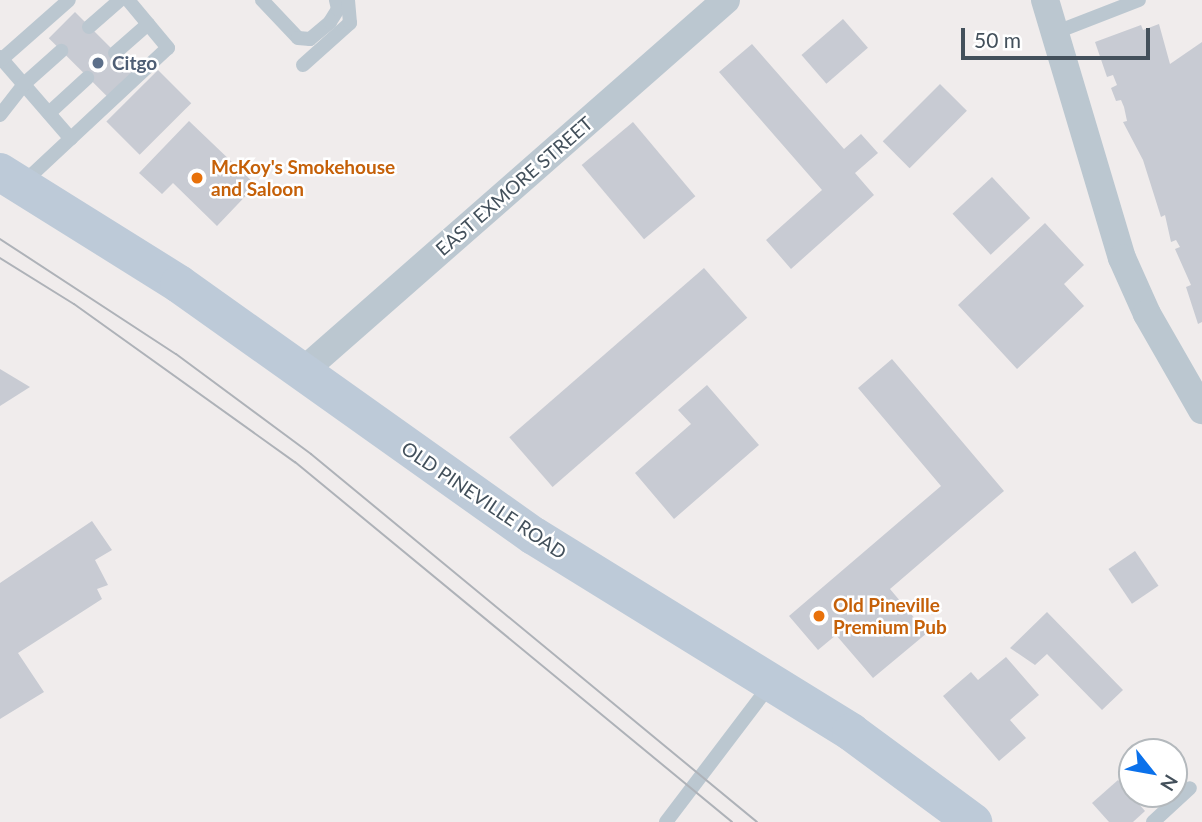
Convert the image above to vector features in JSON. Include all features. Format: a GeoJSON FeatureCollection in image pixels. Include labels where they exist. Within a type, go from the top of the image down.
{"type":"FeatureCollection","features":[{"type":"Feature","properties":{"kind":"street","name":"EAST EXMORE STREET"},"geometry":{"type":"LineString","coordinates":[[302,372],[726,0]]}},
{"type":"Feature","properties":{"kind":"street"},"geometry":{"type":"LineString","coordinates":[[1045,0],[1122,258],[1147,314],[1202,410]]}},
{"type":"Feature","properties":{"kind":"street","name":"OLD PINEVILLE ROAD"},"geometry":{"type":"LineString","coordinates":[[11,178],[179,284],[534,536],[851,732],[973,822]]}},
{"type":"Feature","properties":{"kind":"lane"},"geometry":{"type":"LineString","coordinates":[[69,0],[1,58],[71,139]]}},
{"type":"Feature","properties":{"kind":"lane"},"geometry":{"type":"LineString","coordinates":[[89,27],[120,0]]}},
{"type":"Feature","properties":{"kind":"lane"},"geometry":{"type":"LineString","coordinates":[[11,178],[71,139],[168,48],[128,0]]}},
{"type":"Feature","properties":{"kind":"lane"},"geometry":{"type":"LineString","coordinates":[[262,0],[298,38],[303,65],[350,23],[348,0]]}},
{"type":"Feature","properties":{"kind":"lane"},"geometry":{"type":"LineString","coordinates":[[298,38],[310,39],[330,22],[338,9],[336,0]]}},
{"type":"Feature","properties":{"kind":"lane"},"geometry":{"type":"LineString","coordinates":[[1054,33],[1139,0]]}},
{"type":"Feature","properties":{"kind":"lane"},"geometry":{"type":"LineString","coordinates":[[115,53],[148,24]]}},
{"type":"Feature","properties":{"kind":"lane"},"geometry":{"type":"LineString","coordinates":[[0,115],[24,84],[61,51]]}},
{"type":"Feature","properties":{"kind":"lane"},"geometry":{"type":"LineString","coordinates":[[49,113],[87,78]]}},
{"type":"Feature","properties":{"kind":"lane"},"geometry":{"type":"LineString","coordinates":[[666,822],[771,684]]}},
{"type":"Feature","properties":{"kind":"lane"},"geometry":{"type":"LineString","coordinates":[[1153,822],[1189,788]]}},
{"type":"Feature","properties":{"kind":"building","name":"Citgo"},"geometry":{"type":"Polygon","coordinates":[[[75,12],[134,71],[108,98],[49,38],[75,12]]]}},
{"type":"Feature","properties":{"kind":"building"},"geometry":{"type":"Polygon","coordinates":[[[843,19],[868,48],[826,84],[801,55],[843,19]]]}},
{"type":"Feature","properties":{"kind":"building"},"geometry":{"type":"Polygon","coordinates":[[[1159,24],[1170,64],[1202,42],[1202,322],[1198,324],[1186,287],[1191,285],[1175,249],[1180,247],[1176,240],[1171,242],[1165,215],[1161,217],[1143,160],[1123,122],[1127,121],[1124,107],[1121,100],[1116,101],[1111,88],[1117,85],[1113,75],[1107,77],[1095,42],[1141,25],[1143,30],[1159,24]]]}},
{"type":"Feature","properties":{"kind":"building"},"geometry":{"type":"Polygon","coordinates":[[[752,44],[844,149],[861,134],[878,153],[855,173],[874,195],[791,269],[766,240],[822,190],[719,72],[752,44]]]}},
{"type":"Feature","properties":{"kind":"building"},"geometry":{"type":"Polygon","coordinates":[[[158,70],[191,103],[140,155],[106,122],[158,70]]]}},
{"type":"Feature","properties":{"kind":"building"},"geometry":{"type":"Polygon","coordinates":[[[940,84],[967,111],[910,168],[883,141],[940,84]]]}},
{"type":"Feature","properties":{"kind":"building","name":"McKoy's Smokehouse and Saloon"},"geometry":{"type":"Polygon","coordinates":[[[189,121],[256,185],[217,226],[173,183],[162,194],[139,173],[189,121]]]}},
{"type":"Feature","properties":{"kind":"building"},"geometry":{"type":"Polygon","coordinates":[[[633,122],[695,196],[644,239],[582,165],[633,122]]]}},
{"type":"Feature","properties":{"kind":"building"},"geometry":{"type":"Polygon","coordinates":[[[992,177],[1030,218],[991,255],[953,214],[992,177]]]}},
{"type":"Feature","properties":{"kind":"building"},"geometry":{"type":"Polygon","coordinates":[[[1045,223],[1084,265],[1064,284],[1084,306],[1017,369],[958,305],[1045,223]]]}},
{"type":"Feature","properties":{"kind":"building"},"geometry":{"type":"Polygon","coordinates":[[[704,268],[747,318],[553,487],[509,437],[704,268]]]}},
{"type":"Feature","properties":{"kind":"building"},"geometry":{"type":"Polygon","coordinates":[[[892,359],[1004,491],[890,589],[927,633],[873,678],[836,635],[818,650],[789,616],[941,486],[858,388],[892,359]]]}},
{"type":"Feature","properties":{"kind":"building"},"geometry":{"type":"Polygon","coordinates":[[[0,369],[30,387],[0,406],[0,369]]]}},
{"type":"Feature","properties":{"kind":"building"},"geometry":{"type":"Polygon","coordinates":[[[707,385],[759,445],[674,519],[635,473],[691,424],[678,410],[707,385]]]}},
{"type":"Feature","properties":{"kind":"building"},"geometry":{"type":"Polygon","coordinates":[[[92,521],[112,550],[95,560],[108,585],[97,589],[102,599],[18,653],[44,692],[0,719],[0,583],[92,521]]]}},
{"type":"Feature","properties":{"kind":"building"},"geometry":{"type":"Polygon","coordinates":[[[1135,551],[1158,586],[1132,604],[1108,569],[1135,551]]]}},
{"type":"Feature","properties":{"kind":"building"},"geometry":{"type":"Polygon","coordinates":[[[1047,612],[1123,690],[1102,710],[1047,654],[1035,665],[1010,648],[1047,612]]]}},
{"type":"Feature","properties":{"kind":"building"},"geometry":{"type":"Polygon","coordinates":[[[1006,657],[1039,695],[1010,720],[1026,738],[999,761],[943,696],[971,672],[978,680],[1006,657]]]}},
{"type":"Feature","properties":{"kind":"building"},"geometry":{"type":"Polygon","coordinates":[[[1118,780],[1118,808],[1142,808],[1145,811],[1133,822],[1109,822],[1092,803],[1118,780]]]}},
{"type":"Feature","properties":{"kind":"tram line"},"geometry":{"type":"LineString","coordinates":[[0,239],[176,354],[311,454],[757,822]]}},
{"type":"Feature","properties":{"kind":"tram line"},"geometry":{"type":"LineString","coordinates":[[0,258],[74,304],[295,462],[732,822]]}},
{"type":"Feature","properties":{"kind":"place","name":"Citgo"},"geometry":{"type":"Point","coordinates":[98,63]}},
{"type":"Feature","properties":{"kind":"place","name":"McKoy's Smokehouse and Saloon"},"geometry":{"type":"Point","coordinates":[197,178]}},
{"type":"Feature","properties":{"kind":"place","name":"Old Pineville Premium Pub"},"geometry":{"type":"Point","coordinates":[819,616]}}]}
